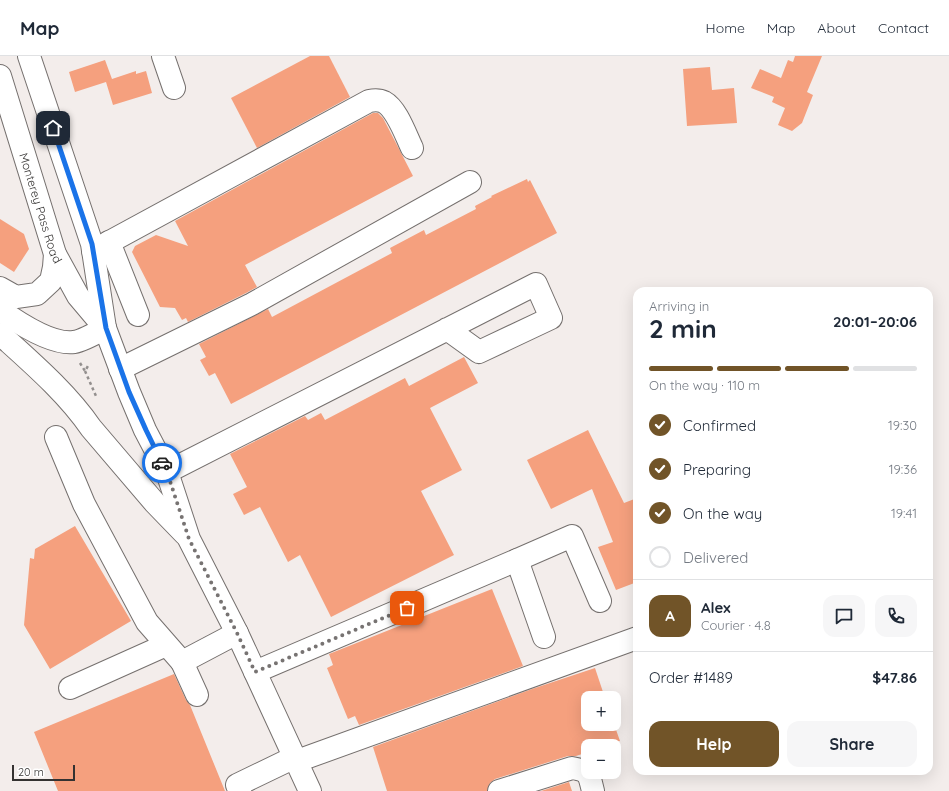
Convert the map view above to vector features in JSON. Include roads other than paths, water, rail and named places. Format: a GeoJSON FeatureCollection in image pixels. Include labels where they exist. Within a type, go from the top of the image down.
{"type":"FeatureCollection","features":[{"type":"Feature","properties":{"kind":"main road","name":"Monterey Pass Road"},"geometry":{"type":"LineString","coordinates":[[29,56],[92,244],[101,247],[106,328],[120,369],[146,430],[167,472],[189,539],[237,633],[310,791]]}},
{"type":"Feature","properties":{"kind":"main road"},"geometry":{"type":"LineString","coordinates":[[164,56],[174,88]]}},
{"type":"Feature","properties":{"kind":"main road","name":"Monterey Pass Road"},"geometry":{"type":"LineString","coordinates":[[0,76],[55,254],[78,296],[106,328]]}},
{"type":"Feature","properties":{"kind":"main road"},"geometry":{"type":"LineString","coordinates":[[138,315],[101,247],[369,101],[376,100],[384,102],[392,108],[412,148]]}},
{"type":"Feature","properties":{"kind":"main road"},"geometry":{"type":"LineString","coordinates":[[120,369],[252,304],[470,182]]}},
{"type":"Feature","properties":{"kind":"main road"},"geometry":{"type":"LineString","coordinates":[[0,288],[16,297],[37,294],[51,281],[55,254]]}},
{"type":"Feature","properties":{"kind":"main road"},"geometry":{"type":"LineString","coordinates":[[0,310],[23,326],[57,340],[74,342],[106,328]]}},
{"type":"Feature","properties":{"kind":"main road"},"geometry":{"type":"LineString","coordinates":[[167,472],[447,329]]}},
{"type":"Feature","properties":{"kind":"main road"},"geometry":{"type":"LineString","coordinates":[[0,334],[46,377],[82,416],[155,503],[189,539]]}},
{"type":"Feature","properties":{"kind":"main road"},"geometry":{"type":"LineString","coordinates":[[56,437],[84,504],[147,622],[182,662],[197,695]]}},
{"type":"Feature","properties":{"kind":"main road"},"geometry":{"type":"LineString","coordinates":[[255,672],[572,536],[600,601]]}},
{"type":"Feature","properties":{"kind":"main road"},"geometry":{"type":"LineString","coordinates":[[517,560],[544,637]]}},
{"type":"Feature","properties":{"kind":"main road"},"geometry":{"type":"LineString","coordinates":[[182,662],[237,633]]}},
{"type":"Feature","properties":{"kind":"main road"},"geometry":{"type":"LineString","coordinates":[[240,791],[237,785],[296,759],[633,639]]}},
{"type":"Feature","properties":{"kind":"main road"},"geometry":{"type":"LineString","coordinates":[[70,688],[166,645]]}},
{"type":"Feature","properties":{"kind":"main road"},"geometry":{"type":"LineString","coordinates":[[499,791],[572,768],[582,770],[589,775],[593,791]]}}]}
